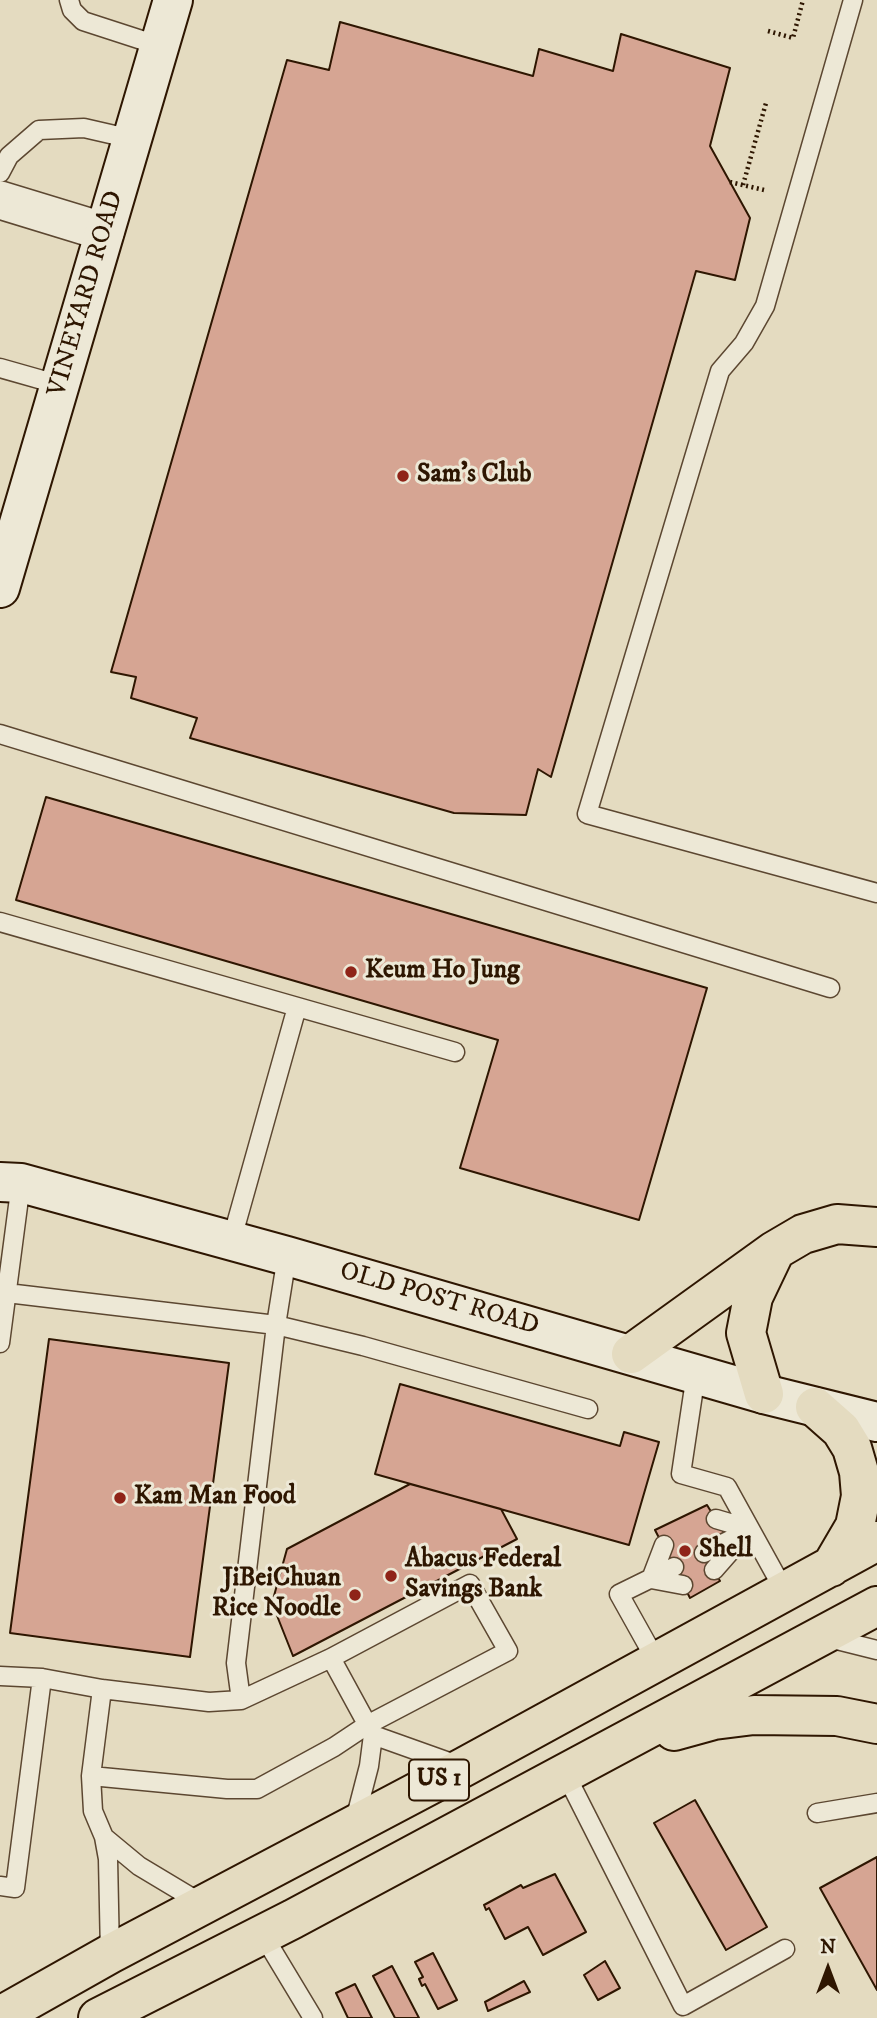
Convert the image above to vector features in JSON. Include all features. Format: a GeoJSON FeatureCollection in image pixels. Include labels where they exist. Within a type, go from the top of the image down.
{"type":"FeatureCollection","features":[{"type":"Feature","properties":{"kind":"highway"},"geometry":{"type":"LineString","coordinates":[[631,1354],[803,1234],[837,1224],[877,1227]]}},
{"type":"Feature","properties":{"kind":"highway"},"geometry":{"type":"LineString","coordinates":[[764,1394],[746,1333],[753,1297],[775,1251]]}},
{"type":"Feature","properties":{"kind":"highway"},"geometry":{"type":"LineString","coordinates":[[815,1407],[841,1430],[852,1448],[860,1484],[861,1496],[855,1526],[830,1567]]}},
{"type":"Feature","properties":{"kind":"highway","name":"US 1"},"geometry":{"type":"LineString","coordinates":[[0,2016],[110,1954],[464,1767],[877,1541]]}},
{"type":"Feature","properties":{"kind":"highway","name":"US 1"},"geometry":{"type":"LineString","coordinates":[[101,2017],[263,1935],[877,1606]]}},
{"type":"Feature","properties":{"kind":"highway"},"geometry":{"type":"LineString","coordinates":[[615,1747],[714,1720],[754,1715],[837,1716],[877,1724]]}},
{"type":"Feature","properties":{"kind":"street","name":"VINEYARD ROAD"},"geometry":{"type":"LineString","coordinates":[[0,588],[173,0]]}},
{"type":"Feature","properties":{"kind":"street"},"geometry":{"type":"LineString","coordinates":[[0,200],[105,232]]}},
{"type":"Feature","properties":{"kind":"street","name":"OLD POST ROAD"},"geometry":{"type":"LineString","coordinates":[[11,1183],[287,1256],[764,1394],[877,1422]]}},
{"type":"Feature","properties":{"kind":"lane"},"geometry":{"type":"LineString","coordinates":[[69,0],[72,10],[83,21],[160,46]]}},
{"type":"Feature","properties":{"kind":"lane"},"geometry":{"type":"LineString","coordinates":[[853,0],[765,306],[744,343],[720,371],[587,814],[877,893]]}},
{"type":"Feature","properties":{"kind":"lane"},"geometry":{"type":"LineString","coordinates":[[0,173],[9,156],[39,130],[84,128],[132,139]]}},
{"type":"Feature","properties":{"kind":"lane"},"geometry":{"type":"LineString","coordinates":[[0,368],[60,385]]}},
{"type":"Feature","properties":{"kind":"lane"},"geometry":{"type":"LineString","coordinates":[[0,734],[830,988]]}},
{"type":"Feature","properties":{"kind":"lane"},"geometry":{"type":"LineString","coordinates":[[0,922],[455,1052]]}},
{"type":"Feature","properties":{"kind":"lane"},"geometry":{"type":"LineString","coordinates":[[231,1242],[297,1007]]}},
{"type":"Feature","properties":{"kind":"lane"},"geometry":{"type":"LineString","coordinates":[[0,1343],[6,1293],[11,1183]]}},
{"type":"Feature","properties":{"kind":"lane"},"geometry":{"type":"LineString","coordinates":[[241,1700],[236,1663],[276,1325],[287,1256]]}},
{"type":"Feature","properties":{"kind":"lane"},"geometry":{"type":"LineString","coordinates":[[6,1293],[276,1325],[363,1346],[588,1409]]}},
{"type":"Feature","properties":{"kind":"lane"},"geometry":{"type":"LineString","coordinates":[[696,1374],[681,1474],[727,1487],[785,1592]]}},
{"type":"Feature","properties":{"kind":"lane"},"geometry":{"type":"LineString","coordinates":[[716,1519],[750,1530]]}},
{"type":"Feature","properties":{"kind":"lane"},"geometry":{"type":"LineString","coordinates":[[704,1553],[750,1530]]}},
{"type":"Feature","properties":{"kind":"lane"},"geometry":{"type":"LineString","coordinates":[[714,1570],[750,1530]]}},
{"type":"Feature","properties":{"kind":"lane"},"geometry":{"type":"LineString","coordinates":[[651,1579],[664,1545]]}},
{"type":"Feature","properties":{"kind":"lane"},"geometry":{"type":"LineString","coordinates":[[657,1662],[619,1594],[674,1567]]}},
{"type":"Feature","properties":{"kind":"lane"},"geometry":{"type":"LineString","coordinates":[[651,1579],[683,1585]]}},
{"type":"Feature","properties":{"kind":"lane"},"geometry":{"type":"LineString","coordinates":[[0,1676],[41,1678],[102,1689],[209,1702],[241,1700],[331,1658],[470,1584],[508,1651],[370,1730],[257,1789],[227,1789],[91,1776]]}},
{"type":"Feature","properties":{"kind":"lane"},"geometry":{"type":"LineString","coordinates":[[822,1636],[877,1650]]}},
{"type":"Feature","properties":{"kind":"lane"},"geometry":{"type":"LineString","coordinates":[[331,1658],[370,1730],[369,1766],[353,1826]]}},
{"type":"Feature","properties":{"kind":"lane"},"geometry":{"type":"LineString","coordinates":[[0,1886],[15,1888],[41,1678]]}},
{"type":"Feature","properties":{"kind":"lane"},"geometry":{"type":"LineString","coordinates":[[102,1689],[91,1776],[93,1811],[104,1837],[108,1859],[110,1954]]}},
{"type":"Feature","properties":{"kind":"lane"},"geometry":{"type":"LineString","coordinates":[[370,1730],[464,1767]]}},
{"type":"Feature","properties":{"kind":"lane"},"geometry":{"type":"LineString","coordinates":[[565,1773],[683,2006],[785,1949]]}},
{"type":"Feature","properties":{"kind":"lane"},"geometry":{"type":"LineString","coordinates":[[817,1813],[877,1803]]}},
{"type":"Feature","properties":{"kind":"lane"},"geometry":{"type":"LineString","coordinates":[[104,1837],[139,1866],[204,1905]]}},
{"type":"Feature","properties":{"kind":"lane"},"geometry":{"type":"LineString","coordinates":[[263,1935],[313,2018]]}},
{"type":"Feature","properties":{"kind":"path"},"geometry":{"type":"LineString","coordinates":[[768,31],[793,37],[803,0]]}},
{"type":"Feature","properties":{"kind":"path"},"geometry":{"type":"LineString","coordinates":[[743,185],[766,103]]}},
{"type":"Feature","properties":{"kind":"path"},"geometry":{"type":"LineString","coordinates":[[730,182],[764,190]]}},
{"type":"Feature","properties":{"kind":"building","name":"Sam's Club"},"geometry":{"type":"Polygon","coordinates":[[[340,22],[533,76],[539,49],[613,71],[621,34],[730,68],[710,146],[750,218],[735,280],[696,271],[551,777],[538,769],[526,815],[454,813],[190,738],[197,718],[131,698],[136,677],[111,672],[287,60],[329,70],[340,22]]]}},
{"type":"Feature","properties":{"kind":"building"},"geometry":{"type":"Polygon","coordinates":[[[46,797],[707,988],[639,1220],[460,1168],[498,1040],[16,900],[46,797]]]}},
{"type":"Feature","properties":{"kind":"building","name":"Kam Man Food"},"geometry":{"type":"Polygon","coordinates":[[[49,1339],[229,1363],[190,1657],[10,1633],[49,1339]]]}},
{"type":"Feature","properties":{"kind":"building"},"geometry":{"type":"Polygon","coordinates":[[[400,1384],[620,1446],[624,1432],[659,1442],[629,1545],[375,1474],[400,1384]]]}},
{"type":"Feature","properties":{"kind":"building"},"geometry":{"type":"Polygon","coordinates":[[[410,1484],[501,1509],[517,1539],[293,1656],[272,1603],[287,1549],[410,1484]]]}},
{"type":"Feature","properties":{"kind":"building","name":"Shell"},"geometry":{"type":"Polygon","coordinates":[[[707,1505],[726,1536],[701,1549],[720,1581],[690,1598],[655,1530],[707,1505]]]}},
{"type":"Feature","properties":{"kind":"building"},"geometry":{"type":"Polygon","coordinates":[[[695,1800],[767,1927],[726,1950],[654,1823],[695,1800]]]}},
{"type":"Feature","properties":{"kind":"building"},"geometry":{"type":"Polygon","coordinates":[[[877,1857],[877,1990],[820,1888],[877,1857]]]}},
{"type":"Feature","properties":{"kind":"building"},"geometry":{"type":"Polygon","coordinates":[[[555,1874],[586,1932],[543,1955],[528,1927],[505,1939],[489,1908],[486,1910],[484,1905],[521,1885],[523,1888],[555,1874]]]}},
{"type":"Feature","properties":{"kind":"building"},"geometry":{"type":"Polygon","coordinates":[[[433,1953],[457,2000],[438,2009],[425,1984],[422,1986],[419,1979],[423,1977],[415,1962],[433,1953]]]}},
{"type":"Feature","properties":{"kind":"building"},"geometry":{"type":"Polygon","coordinates":[[[605,1961],[620,1988],[598,2000],[584,1975],[605,1961]]]}},
{"type":"Feature","properties":{"kind":"building"},"geometry":{"type":"Polygon","coordinates":[[[392,1966],[419,2018],[395,2018],[373,1976],[392,1966]]]}},
{"type":"Feature","properties":{"kind":"building"},"geometry":{"type":"Polygon","coordinates":[[[524,1981],[530,1992],[488,2011],[485,2002],[524,1981]]]}},
{"type":"Feature","properties":{"kind":"building"},"geometry":{"type":"Polygon","coordinates":[[[355,1984],[372,2018],[348,2018],[336,1993],[355,1984]]]}},
{"type":"Feature","properties":{"kind":"place","name":"Sam's Club"},"geometry":{"type":"Point","coordinates":[403,476]}},
{"type":"Feature","properties":{"kind":"place","name":"Keum Ho Jung"},"geometry":{"type":"Point","coordinates":[351,972]}},
{"type":"Feature","properties":{"kind":"place","name":"Kam Man Food"},"geometry":{"type":"Point","coordinates":[120,1498]}},
{"type":"Feature","properties":{"kind":"place","name":"Shell"},"geometry":{"type":"Point","coordinates":[685,1551]}},
{"type":"Feature","properties":{"kind":"place","name":"Abacus Federal Savings Bank"},"geometry":{"type":"Point","coordinates":[391,1576]}},
{"type":"Feature","properties":{"kind":"place","name":"JiBeiChuan Rice Noodle"},"geometry":{"type":"Point","coordinates":[355,1595]}}]}
